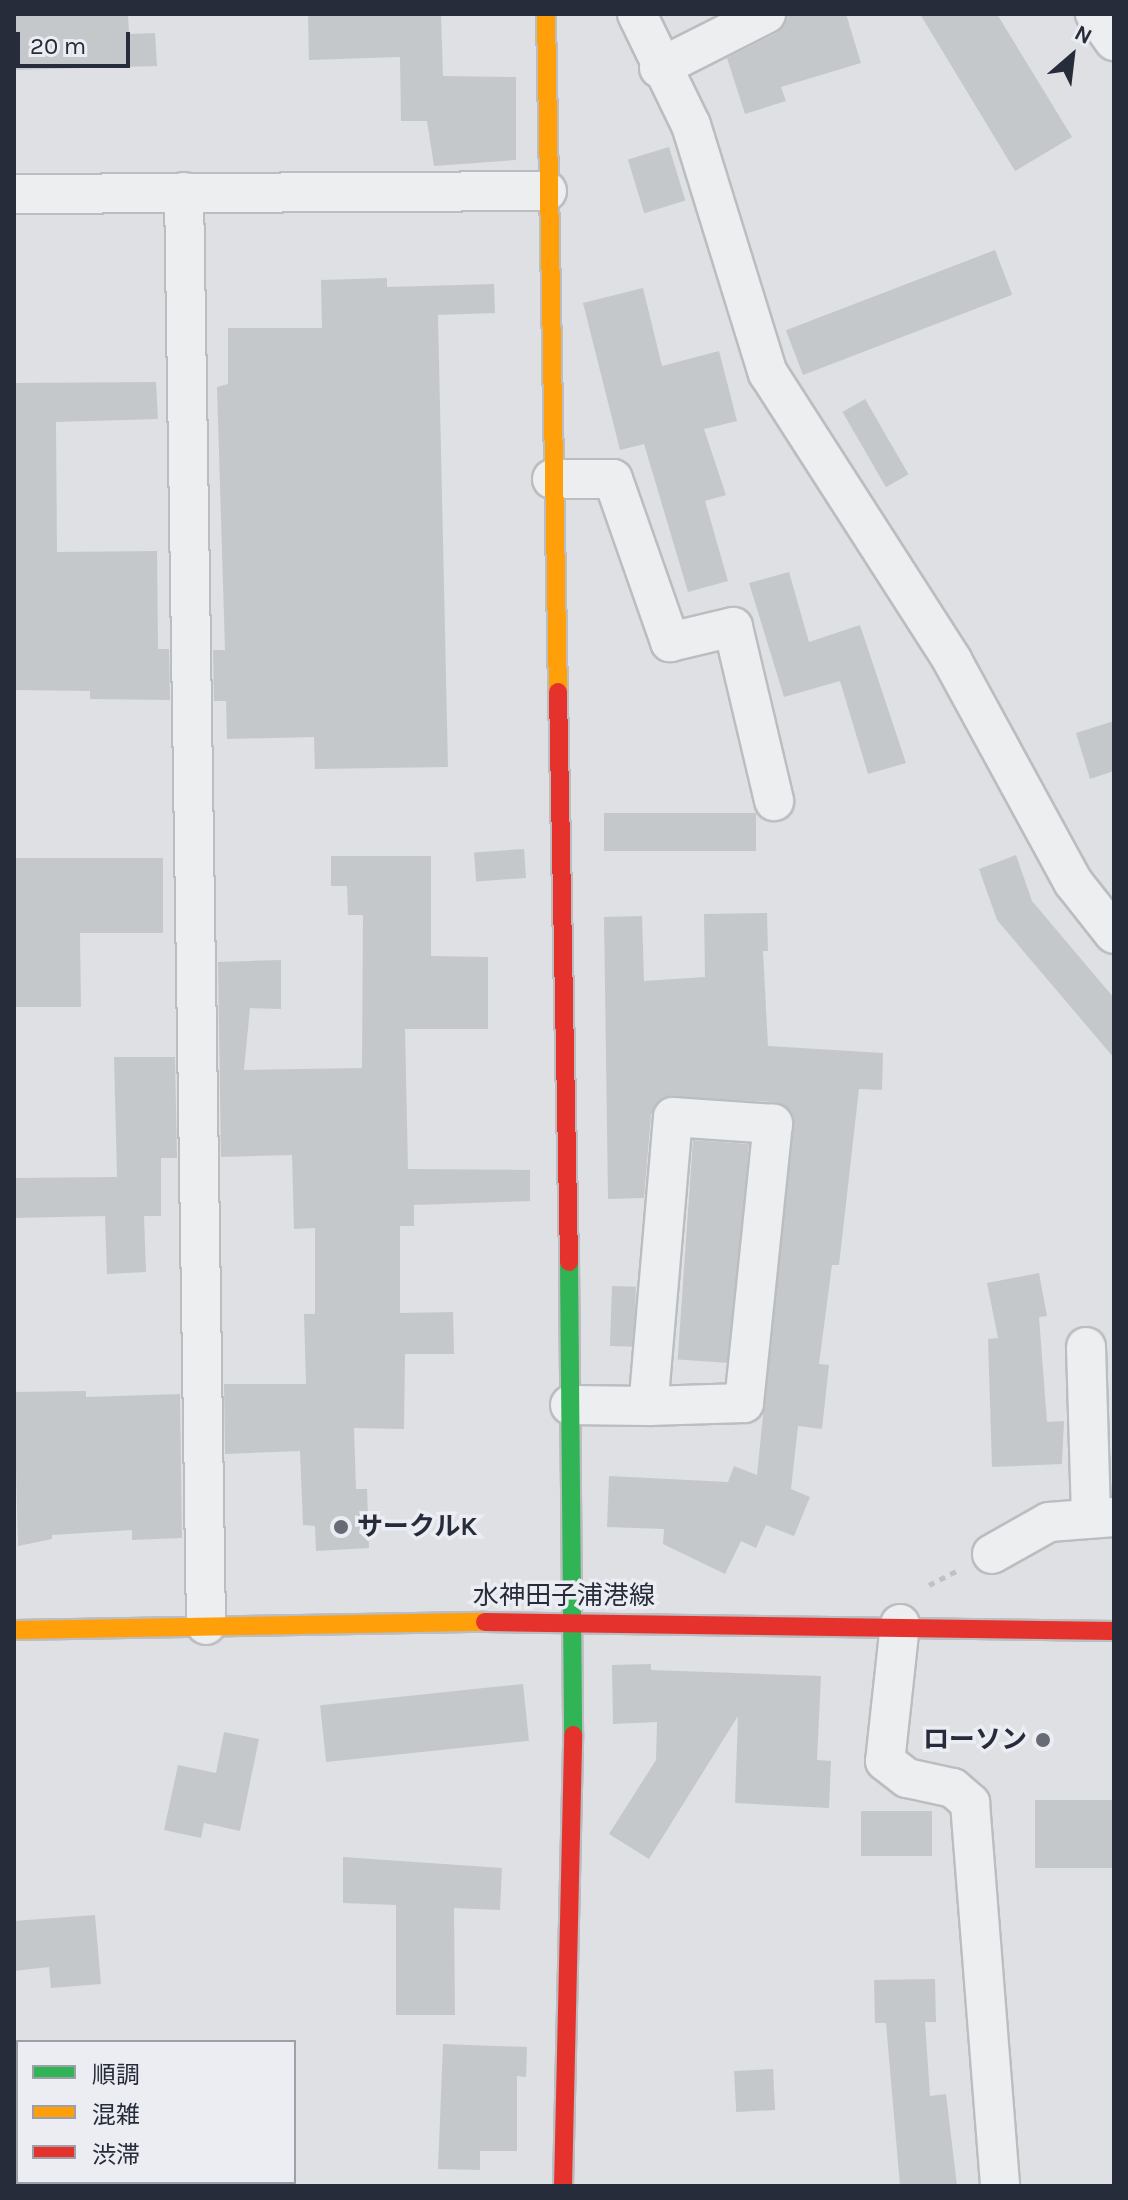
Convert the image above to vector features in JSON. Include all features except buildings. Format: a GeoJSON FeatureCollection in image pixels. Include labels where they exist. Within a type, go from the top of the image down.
{"type":"FeatureCollection","features":[{"type":"Feature","properties":{"kind":"street"},"geometry":{"type":"LineString","coordinates":[[546,14],[575,1621],[563,2186]]}},
{"type":"Feature","properties":{"kind":"street"},"geometry":{"type":"LineString","coordinates":[[637,14],[659,68],[691,125],[768,373],[952,660],[1073,882],[1114,934]]}},
{"type":"Feature","properties":{"kind":"street"},"geometry":{"type":"LineString","coordinates":[[659,68],[766,14]]}},
{"type":"Feature","properties":{"kind":"street"},"geometry":{"type":"LineString","coordinates":[[1095,14],[1114,41]]}},
{"type":"Feature","properties":{"kind":"street"},"geometry":{"type":"LineString","coordinates":[[14,194],[547,191]]}},
{"type":"Feature","properties":{"kind":"street"},"geometry":{"type":"LineString","coordinates":[[184,192],[206,1625]]}},
{"type":"Feature","properties":{"kind":"street"},"geometry":{"type":"LineString","coordinates":[[552,479],[613,479],[670,642],[733,627],[774,801]]}},
{"type":"Feature","properties":{"kind":"street"},"geometry":{"type":"LineString","coordinates":[[570,1405],[648,1406],[744,1403],[773,1124],[673,1117],[648,1406]]}},
{"type":"Feature","properties":{"kind":"street"},"geometry":{"type":"LineString","coordinates":[[992,1554],[1049,1522],[1102,1517],[1086,1347]]}},
{"type":"Feature","properties":{"kind":"street","name":"水神田子浦港線"},"geometry":{"type":"LineString","coordinates":[[14,1630],[575,1621],[900,1624],[1114,1631]]}},
{"type":"Feature","properties":{"kind":"street"},"geometry":{"type":"LineString","coordinates":[[900,1624],[885,1761],[907,1778],[953,1788],[970,1803],[1000,2186]]}},
{"type":"Feature","properties":{"kind":"path"},"geometry":{"type":"LineString","coordinates":[[900,1624],[909,1594],[992,1554]]}},
{"type":"Feature","properties":{"kind":"traffic: fast"},"geometry":{"type":"LineString","coordinates":[[569,1262],[573,1735]]}},
{"type":"Feature","properties":{"kind":"traffic: slow"},"geometry":{"type":"LineString","coordinates":[[546,14],[558,692]]}},
{"type":"Feature","properties":{"kind":"traffic: slow"},"geometry":{"type":"LineString","coordinates":[[14,1630],[485,1622]]}},
{"type":"Feature","properties":{"kind":"traffic: jam"},"geometry":{"type":"LineString","coordinates":[[558,692],[569,1262]]}},
{"type":"Feature","properties":{"kind":"traffic: jam"},"geometry":{"type":"LineString","coordinates":[[485,1622],[1114,1631]]}},
{"type":"Feature","properties":{"kind":"traffic: jam"},"geometry":{"type":"LineString","coordinates":[[563,2186],[573,1735]]}},
{"type":"Feature","properties":{"kind":"place","name":"サークルK"},"geometry":{"type":"Point","coordinates":[341,1527]}},
{"type":"Feature","properties":{"kind":"place","name":"ローソン"},"geometry":{"type":"Point","coordinates":[1043,1740]}}]}
